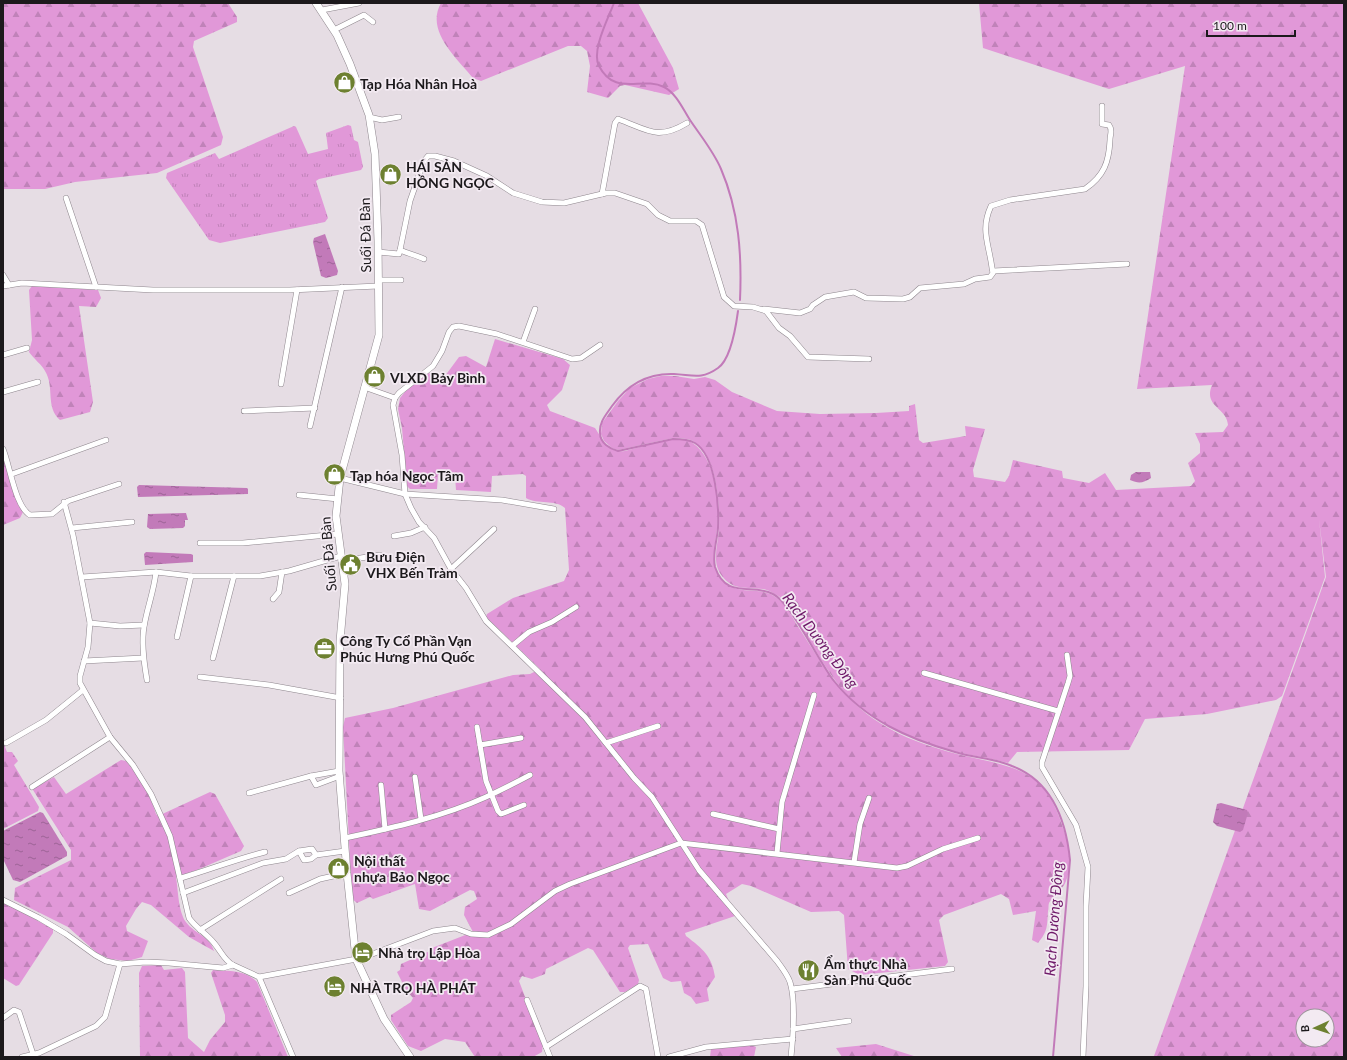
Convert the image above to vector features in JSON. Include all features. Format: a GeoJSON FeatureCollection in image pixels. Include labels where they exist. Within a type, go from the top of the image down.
{"type":"FeatureCollection","features":[{"type":"Feature","properties":{"kind":"street","name":"Suối Đá Bàn"},"geometry":{"type":"LineString","coordinates":[[316,3],[334,30],[350,64],[369,117],[375,154],[378,252],[378,335],[340,478],[336,516],[345,584],[340,641],[340,774],[347,873],[356,959],[384,1019],[410,1057]]}},
{"type":"Feature","properties":{"kind":"street"},"geometry":{"type":"LineString","coordinates":[[322,10],[359,3]]}},
{"type":"Feature","properties":{"kind":"street"},"geometry":{"type":"LineString","coordinates":[[334,30],[364,15],[373,22]]}},
{"type":"Feature","properties":{"kind":"street"},"geometry":{"type":"LineString","coordinates":[[378,252],[398,254],[410,201],[424,162],[428,156],[435,156],[454,161],[487,176],[513,193],[542,202],[564,203],[602,194],[615,193],[647,204],[658,215],[670,221],[696,221],[702,225],[724,297],[734,306],[800,313],[810,309],[813,305],[825,297],[854,292],[866,298],[904,299],[910,297],[920,288],[964,284],[976,279],[990,277],[992,271],[985,226],[986,217],[992,206],[1010,200],[1085,189],[1090,185],[1101,173],[1110,153],[1112,130],[1109,125],[1102,124],[1102,106]]}},
{"type":"Feature","properties":{"kind":"street"},"geometry":{"type":"LineString","coordinates":[[369,117],[382,120],[399,117]]}},
{"type":"Feature","properties":{"kind":"street"},"geometry":{"type":"LineString","coordinates":[[602,194],[615,123],[618,119],[659,134],[674,130],[687,123]]}},
{"type":"Feature","properties":{"kind":"street"},"geometry":{"type":"LineString","coordinates":[[66,198],[96,287]]}},
{"type":"Feature","properties":{"kind":"street"},"geometry":{"type":"LineString","coordinates":[[400,250],[411,256],[416,255],[424,259]]}},
{"type":"Feature","properties":{"kind":"street"},"geometry":{"type":"LineString","coordinates":[[992,271],[1127,264]]}},
{"type":"Feature","properties":{"kind":"street"},"geometry":{"type":"LineString","coordinates":[[3,275],[9,285]]}},
{"type":"Feature","properties":{"kind":"street"},"geometry":{"type":"LineString","coordinates":[[3,286],[22,283],[153,290],[297,290],[342,287],[401,280]]}},
{"type":"Feature","properties":{"kind":"street"},"geometry":{"type":"LineString","coordinates":[[310,426],[342,287]]}},
{"type":"Feature","properties":{"kind":"street"},"geometry":{"type":"LineString","coordinates":[[281,384],[297,290]]}},
{"type":"Feature","properties":{"kind":"street"},"geometry":{"type":"LineString","coordinates":[[524,342],[535,309]]}},
{"type":"Feature","properties":{"kind":"street"},"geometry":{"type":"LineString","coordinates":[[761,309],[766,312],[779,328],[790,336],[805,356],[818,359],[869,359]]}},
{"type":"Feature","properties":{"kind":"street"},"geometry":{"type":"LineString","coordinates":[[600,345],[577,360],[497,334],[459,326],[453,327],[433,366],[395,398],[393,410],[402,455],[405,494],[419,522],[434,538],[451,569],[466,588],[486,621],[562,693],[585,717],[634,778],[652,797],[699,870],[786,973],[792,988],[793,1039],[791,1057]]}},
{"type":"Feature","properties":{"kind":"street"},"geometry":{"type":"LineString","coordinates":[[3,355],[27,348]]}},
{"type":"Feature","properties":{"kind":"street"},"geometry":{"type":"LineString","coordinates":[[3,392],[38,382]]}},
{"type":"Feature","properties":{"kind":"street"},"geometry":{"type":"LineString","coordinates":[[364,387],[395,398]]}},
{"type":"Feature","properties":{"kind":"street"},"geometry":{"type":"LineString","coordinates":[[244,411],[315,408]]}},
{"type":"Feature","properties":{"kind":"street"},"geometry":{"type":"LineString","coordinates":[[12,474],[106,440]]}},
{"type":"Feature","properties":{"kind":"street"},"geometry":{"type":"LineString","coordinates":[[3,449],[19,500],[23,508],[30,515],[52,514],[64,502],[119,484]]}},
{"type":"Feature","properties":{"kind":"street"},"geometry":{"type":"LineString","coordinates":[[340,478],[405,494],[502,500],[554,509]]}},
{"type":"Feature","properties":{"kind":"street"},"geometry":{"type":"LineString","coordinates":[[299,495],[338,499]]}},
{"type":"Feature","properties":{"kind":"street"},"geometry":{"type":"LineString","coordinates":[[64,502],[72,528],[90,623],[88,647],[80,676],[80,683],[110,737],[133,765],[151,794],[170,836],[189,918],[213,942],[226,961],[258,977],[362,958],[432,931],[455,928],[479,935],[497,932],[511,924],[555,891],[681,843],[901,868],[943,849],[978,838]]}},
{"type":"Feature","properties":{"kind":"street"},"geometry":{"type":"LineString","coordinates":[[72,528],[132,522]]}},
{"type":"Feature","properties":{"kind":"street"},"geometry":{"type":"LineString","coordinates":[[394,536],[411,533],[425,527]]}},
{"type":"Feature","properties":{"kind":"street"},"geometry":{"type":"LineString","coordinates":[[451,569],[494,529]]}},
{"type":"Feature","properties":{"kind":"street"},"geometry":{"type":"LineString","coordinates":[[200,543],[243,543],[338,534]]}},
{"type":"Feature","properties":{"kind":"street"},"geometry":{"type":"LineString","coordinates":[[82,577],[156,572],[191,576],[260,576],[341,559],[380,555]]}},
{"type":"Feature","properties":{"kind":"street"},"geometry":{"type":"LineString","coordinates":[[147,680],[143,658],[144,625],[154,588],[156,572]]}},
{"type":"Feature","properties":{"kind":"street"},"geometry":{"type":"LineString","coordinates":[[273,598],[279,592],[282,572]]}},
{"type":"Feature","properties":{"kind":"street"},"geometry":{"type":"LineString","coordinates":[[177,637],[191,576]]}},
{"type":"Feature","properties":{"kind":"street"},"geometry":{"type":"LineString","coordinates":[[213,658],[234,576]]}},
{"type":"Feature","properties":{"kind":"street"},"geometry":{"type":"LineString","coordinates":[[512,646],[528,632],[552,622],[576,607]]}},
{"type":"Feature","properties":{"kind":"street"},"geometry":{"type":"LineString","coordinates":[[90,623],[120,626],[144,625]]}},
{"type":"Feature","properties":{"kind":"street"},"geometry":{"type":"LineString","coordinates":[[1067,655],[1070,676],[1042,762],[1042,767],[1076,825],[1088,867],[1083,1057]]}},
{"type":"Feature","properties":{"kind":"street"},"geometry":{"type":"LineString","coordinates":[[84,661],[143,658]]}},
{"type":"Feature","properties":{"kind":"street"},"geometry":{"type":"LineString","coordinates":[[924,673],[1058,711]]}},
{"type":"Feature","properties":{"kind":"street"},"geometry":{"type":"LineString","coordinates":[[200,677],[269,686],[341,698]]}},
{"type":"Feature","properties":{"kind":"street"},"geometry":{"type":"LineString","coordinates":[[6,743],[46,720],[83,690]]}},
{"type":"Feature","properties":{"kind":"street"},"geometry":{"type":"LineString","coordinates":[[777,853],[782,802],[814,695]]}},
{"type":"Feature","properties":{"kind":"street"},"geometry":{"type":"LineString","coordinates":[[606,743],[658,726]]}},
{"type":"Feature","properties":{"kind":"street"},"geometry":{"type":"LineString","coordinates":[[477,727],[486,781],[490,795],[498,811],[501,814],[524,805]]}},
{"type":"Feature","properties":{"kind":"street"},"geometry":{"type":"LineString","coordinates":[[32,787],[110,737]]}},
{"type":"Feature","properties":{"kind":"street"},"geometry":{"type":"LineString","coordinates":[[480,745],[521,738]]}},
{"type":"Feature","properties":{"kind":"street"},"geometry":{"type":"LineString","coordinates":[[311,776],[316,785],[340,774]]}},
{"type":"Feature","properties":{"kind":"street"},"geometry":{"type":"LineString","coordinates":[[249,793],[311,776],[340,774]]}},
{"type":"Feature","properties":{"kind":"street"},"geometry":{"type":"LineString","coordinates":[[345,838],[385,829],[457,808],[490,795],[530,775]]}},
{"type":"Feature","properties":{"kind":"street"},"geometry":{"type":"LineString","coordinates":[[415,777],[420,819]]}},
{"type":"Feature","properties":{"kind":"street"},"geometry":{"type":"LineString","coordinates":[[381,785],[385,829]]}},
{"type":"Feature","properties":{"kind":"street"},"geometry":{"type":"LineString","coordinates":[[854,862],[860,824],[869,798]]}},
{"type":"Feature","properties":{"kind":"street"},"geometry":{"type":"LineString","coordinates":[[713,814],[779,829]]}},
{"type":"Feature","properties":{"kind":"street"},"geometry":{"type":"LineString","coordinates":[[183,893],[263,863],[286,859],[300,852],[312,849],[316,855]]}},
{"type":"Feature","properties":{"kind":"street"},"geometry":{"type":"LineString","coordinates":[[300,852],[304,860],[311,860],[316,855],[346,851]]}},
{"type":"Feature","properties":{"kind":"street"},"geometry":{"type":"LineString","coordinates":[[180,878],[208,871],[237,859],[265,852]]}},
{"type":"Feature","properties":{"kind":"street"},"geometry":{"type":"LineString","coordinates":[[289,893],[320,879],[347,873]]}},
{"type":"Feature","properties":{"kind":"street"},"geometry":{"type":"LineString","coordinates":[[200,930],[281,879]]}},
{"type":"Feature","properties":{"kind":"street"},"geometry":{"type":"LineString","coordinates":[[3,900],[66,934],[95,955],[120,964],[162,962],[222,968],[233,965]]}},
{"type":"Feature","properties":{"kind":"street"},"geometry":{"type":"LineString","coordinates":[[22,1057],[33,1054],[96,1026],[101,1022],[105,1017],[120,964]]}},
{"type":"Feature","properties":{"kind":"street"},"geometry":{"type":"LineString","coordinates":[[792,988],[952,969]]}},
{"type":"Feature","properties":{"kind":"street"},"geometry":{"type":"LineString","coordinates":[[258,977],[293,1057]]}},
{"type":"Feature","properties":{"kind":"street"},"geometry":{"type":"LineString","coordinates":[[546,1047],[640,986],[646,989],[658,1057]]}},
{"type":"Feature","properties":{"kind":"street"},"geometry":{"type":"LineString","coordinates":[[527,1000],[550,1057]]}},
{"type":"Feature","properties":{"kind":"street"},"geometry":{"type":"LineString","coordinates":[[3,1018],[14,1010],[19,1012],[33,1054]]}},
{"type":"Feature","properties":{"kind":"street"},"geometry":{"type":"LineString","coordinates":[[793,1029],[849,1021]]}},
{"type":"Feature","properties":{"kind":"street"},"geometry":{"type":"LineString","coordinates":[[669,1057],[706,1047],[793,1039]]}},
{"type":"Feature","properties":{"kind":"green space"},"geometry":{"type":"Polygon","coordinates":[[[3,3],[228,3],[237,17],[237,22],[194,41],[193,47],[223,137],[221,145],[157,173],[75,182],[45,189],[3,189],[3,3]]]}},
{"type":"Feature","properties":{"kind":"green space"},"geometry":{"type":"Polygon","coordinates":[[[441,3],[638,3],[673,68],[679,89],[669,95],[625,85],[620,86],[608,98],[587,92],[590,66],[587,51],[581,46],[568,46],[481,81],[473,78],[445,44],[437,24],[437,13],[441,3]]]}},
{"type":"Feature","properties":{"kind":"green space"},"geometry":{"type":"Polygon","coordinates":[[[979,3],[1344,3],[1344,1057],[1154,1056],[1326,577],[1319,519],[1325,577],[1282,696],[1276,700],[1207,714],[1145,719],[1129,750],[1017,752],[1008,763],[957,752],[928,743],[898,731],[871,715],[858,706],[838,684],[780,597],[772,592],[757,588],[736,586],[726,581],[719,571],[716,559],[719,529],[719,508],[716,483],[709,459],[694,441],[682,438],[673,438],[618,450],[612,448],[604,441],[601,434],[602,423],[618,401],[630,388],[648,379],[661,376],[675,376],[694,379],[705,377],[715,380],[732,392],[777,411],[820,414],[876,413],[909,411],[909,406],[915,404],[919,440],[923,443],[966,436],[965,426],[985,429],[973,470],[974,477],[1005,482],[1009,476],[1013,460],[1062,471],[1063,478],[1089,483],[1105,473],[1116,490],[1191,486],[1195,481],[1188,463],[1200,453],[1200,444],[1195,433],[1223,432],[1228,425],[1224,414],[1213,403],[1211,398],[1210,392],[1212,385],[1137,389],[1185,66],[1109,89],[983,48],[979,3]]]}},
{"type":"Feature","properties":{"kind":"green space"},"geometry":{"type":"Polygon","coordinates":[[[348,125],[351,126],[354,140],[358,142],[363,167],[361,170],[319,179],[316,181],[328,218],[325,222],[220,243],[209,240],[166,178],[167,173],[215,153],[219,159],[294,126],[296,127],[308,154],[328,149],[326,133],[348,125]]]}},
{"type":"Feature","properties":{"kind":"green space"},"geometry":{"type":"Polygon","coordinates":[[[32,286],[98,290],[101,298],[96,307],[79,306],[93,402],[90,412],[60,420],[55,415],[51,403],[48,377],[44,369],[29,352],[32,340],[29,290],[32,286]]]}},
{"type":"Feature","properties":{"kind":"green space"},"geometry":{"type":"Polygon","coordinates":[[[495,339],[563,359],[570,365],[562,390],[547,405],[550,411],[595,428],[610,448],[625,451],[672,439],[679,439],[691,442],[701,450],[708,461],[716,489],[718,517],[714,560],[718,573],[724,582],[733,588],[766,592],[782,602],[835,682],[867,714],[888,728],[917,742],[948,752],[1011,767],[1025,773],[1037,782],[1047,794],[1056,810],[1066,837],[1069,863],[1068,875],[1065,884],[1049,903],[1046,928],[1044,935],[1038,943],[1032,940],[1036,911],[1013,915],[1009,899],[1001,894],[944,915],[939,920],[948,962],[945,966],[860,975],[848,969],[844,915],[839,911],[811,912],[751,886],[742,884],[726,894],[735,916],[685,933],[686,936],[706,954],[712,964],[715,977],[707,989],[709,1001],[696,1004],[691,997],[684,993],[681,981],[671,982],[663,978],[648,944],[630,945],[628,948],[639,980],[638,984],[625,992],[620,992],[593,950],[588,948],[546,969],[545,974],[532,979],[522,976],[519,981],[543,1044],[542,1052],[533,1057],[475,1057],[465,1042],[445,1039],[421,1051],[408,1046],[391,1020],[391,1015],[411,1002],[413,998],[406,990],[397,972],[400,970],[401,964],[430,951],[432,948],[473,932],[464,915],[465,907],[477,899],[474,891],[470,890],[430,911],[419,909],[415,884],[373,899],[370,897],[357,903],[352,899],[343,727],[345,718],[393,708],[513,675],[530,674],[540,669],[486,617],[487,614],[513,598],[564,581],[569,570],[565,508],[561,505],[526,498],[526,476],[523,474],[492,476],[491,492],[456,490],[455,476],[438,475],[437,489],[410,489],[407,486],[402,428],[398,409],[400,398],[408,388],[429,373],[442,380],[459,357],[466,356],[486,367],[495,339]]]}},
{"type":"Feature","properties":{"kind":"green space"},"geometry":{"type":"Polygon","coordinates":[[[3,452],[17,501],[23,512],[20,518],[3,525],[3,452]]]}},
{"type":"Feature","properties":{"kind":"green space"},"geometry":{"type":"Polygon","coordinates":[[[3,742],[7,752],[12,752],[18,761],[14,765],[39,807],[38,811],[3,829],[3,742]]]}},
{"type":"Feature","properties":{"kind":"green space"},"geometry":{"type":"Polygon","coordinates":[[[121,760],[126,761],[140,780],[158,816],[210,792],[215,794],[244,846],[241,851],[197,870],[176,877],[179,902],[183,917],[190,926],[208,941],[214,951],[189,937],[151,905],[142,902],[126,926],[127,931],[148,941],[142,957],[128,961],[110,959],[97,953],[68,927],[14,900],[15,888],[71,860],[71,850],[33,790],[54,777],[66,794],[121,760]]]}},
{"type":"Feature","properties":{"kind":"green space"},"geometry":{"type":"Polygon","coordinates":[[[3,902],[53,929],[53,933],[19,985],[16,986],[3,978],[3,902]]]}},
{"type":"Feature","properties":{"kind":"green space"},"geometry":{"type":"Polygon","coordinates":[[[161,965],[164,970],[182,968],[185,972],[188,1038],[204,1052],[210,1040],[225,1022],[225,1015],[211,973],[213,970],[242,973],[253,978],[257,982],[288,1057],[140,1057],[139,973],[142,966],[161,965]]]}},
{"type":"Feature","properties":{"kind":"green space"},"geometry":{"type":"Polygon","coordinates":[[[876,1044],[917,1057],[842,1057],[836,1048],[876,1044]]]}},
{"type":"Feature","properties":{"kind":"green space"},"geometry":{"type":"Polygon","coordinates":[[[750,1045],[756,1047],[754,1057],[710,1057],[711,1049],[750,1045]]]}},
{"type":"Feature","properties":{"kind":"water"},"geometry":{"type":"Polygon","coordinates":[[[325,234],[338,271],[337,275],[326,278],[321,276],[313,242],[314,238],[325,234]]]}},
{"type":"Feature","properties":{"kind":"water"},"geometry":{"type":"Polygon","coordinates":[[[1136,472],[1150,472],[1151,478],[1141,482],[1130,480],[1131,475],[1136,472]]]}},
{"type":"Feature","properties":{"kind":"water"},"geometry":{"type":"Polygon","coordinates":[[[139,485],[247,488],[248,494],[138,497],[137,487],[139,485]]]}},
{"type":"Feature","properties":{"kind":"water"},"geometry":{"type":"Polygon","coordinates":[[[186,513],[188,520],[185,520],[185,526],[183,528],[150,529],[147,527],[148,514],[186,513]]]}},
{"type":"Feature","properties":{"kind":"water"},"geometry":{"type":"Polygon","coordinates":[[[146,552],[191,554],[193,555],[193,562],[145,565],[144,554],[146,552]]]}},
{"type":"Feature","properties":{"kind":"water"},"geometry":{"type":"Polygon","coordinates":[[[1221,803],[1247,810],[1248,813],[1243,830],[1240,832],[1217,826],[1213,822],[1217,804],[1221,803]]]}},
{"type":"Feature","properties":{"kind":"water"},"geometry":{"type":"Polygon","coordinates":[[[40,812],[43,813],[67,852],[67,856],[20,882],[13,880],[3,859],[3,831],[40,812]]]}},
{"type":"Feature","properties":{"kind":"waterway","name":"Rạch Dương Đông"},"geometry":{"type":"LineString","coordinates":[[614,3],[601,35],[597,52],[599,66],[605,75],[613,81],[629,84],[655,84],[664,87],[672,93],[715,156],[732,201],[738,233],[740,250],[740,300]]}},
{"type":"Feature","properties":{"kind":"waterway","name":"Rạch Dương Đông"},"geometry":{"type":"LineString","coordinates":[[738,311],[730,350],[723,364],[707,374],[697,376],[664,374],[647,378],[631,386],[612,406],[603,419],[600,429],[600,437],[609,447],[618,451],[673,439],[687,440],[695,443],[702,449],[708,459],[715,482],[718,507],[718,528],[714,562],[720,577],[726,584],[741,589],[765,591],[773,594],[780,600],[796,620],[834,681],[846,695],[874,717],[921,741],[962,754],[998,761],[1012,766],[1026,773],[1037,781],[1047,792],[1054,804],[1065,831],[1070,860],[1053,1057]]}},
{"type":"Feature","properties":{"kind":"place","name":"Tạp Hóa Nhân Hoà"},"geometry":{"type":"Point","coordinates":[345,83]}},
{"type":"Feature","properties":{"kind":"place","name":"HÁI SẢN HỒNG NGỌC"},"geometry":{"type":"Point","coordinates":[391,174]}},
{"type":"Feature","properties":{"kind":"place","name":"VLXD Bảy Bình"},"geometry":{"type":"Point","coordinates":[375,377]}},
{"type":"Feature","properties":{"kind":"place","name":"Tạp hóa Ngọc Tâm"},"geometry":{"type":"Point","coordinates":[334,475]}},
{"type":"Feature","properties":{"kind":"place","name":"Bưu Điện VHX Bến Tràm"},"geometry":{"type":"Point","coordinates":[350,564]}},
{"type":"Feature","properties":{"kind":"place","name":"Công Ty Cổ Phần Vạn Phúc Hưng Phú Quốc"},"geometry":{"type":"Point","coordinates":[325,648]}},
{"type":"Feature","properties":{"kind":"place","name":"Nội thất nhựa Bảo Ngọc"},"geometry":{"type":"Point","coordinates":[338,868]}},
{"type":"Feature","properties":{"kind":"place","name":"Nhà trọ Lập Hòa"},"geometry":{"type":"Point","coordinates":[362,952]}},
{"type":"Feature","properties":{"kind":"place","name":"Ẩm thực Nhà Sàn Phú Quốc"},"geometry":{"type":"Point","coordinates":[808,971]}},
{"type":"Feature","properties":{"kind":"place","name":"NHÀ TRỌ HÀ PHÁT"},"geometry":{"type":"Point","coordinates":[334,987]}}]}
